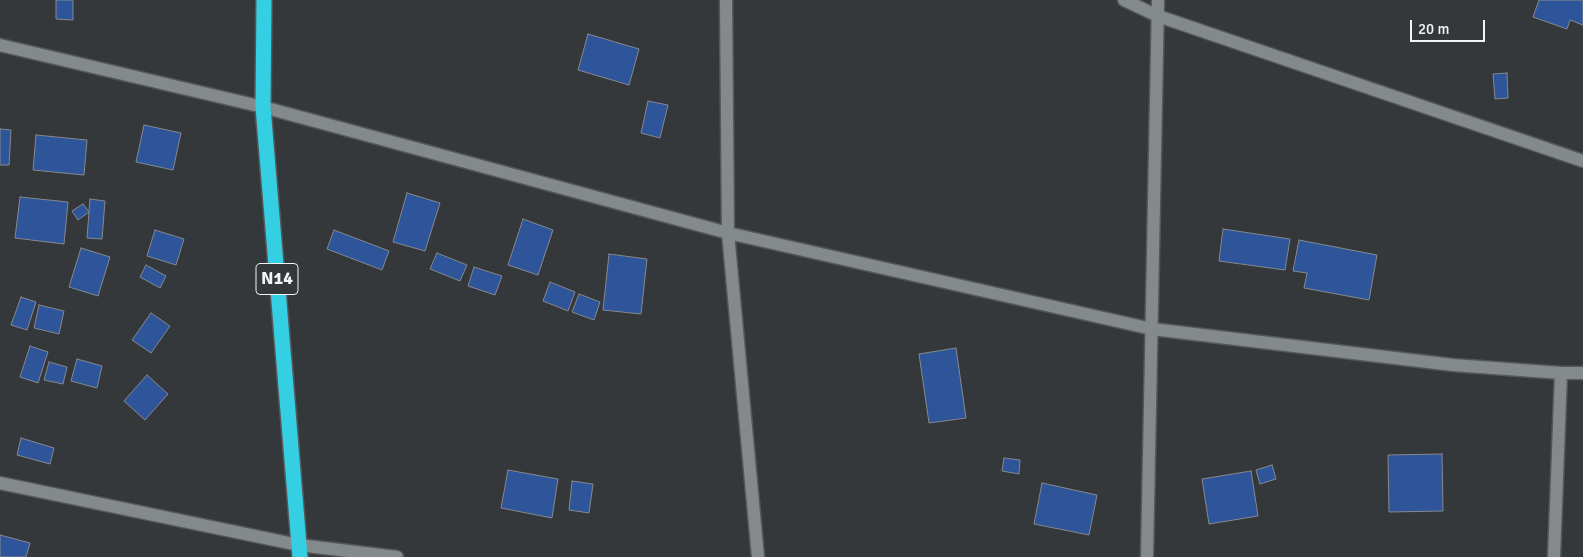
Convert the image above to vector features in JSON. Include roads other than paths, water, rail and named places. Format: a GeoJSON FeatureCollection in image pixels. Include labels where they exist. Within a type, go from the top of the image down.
{"type":"FeatureCollection","features":[{"type":"Feature","properties":{"kind":"highway","name":"N14"},"geometry":{"type":"LineString","coordinates":[[264,0],[263,107],[300,551]]}},
{"type":"Feature","properties":{"kind":"street"},"geometry":{"type":"LineString","coordinates":[[726,0],[728,233],[758,557]]}},
{"type":"Feature","properties":{"kind":"street"},"geometry":{"type":"LineString","coordinates":[[1124,0],[1158,16],[1583,161]]}},
{"type":"Feature","properties":{"kind":"street"},"geometry":{"type":"LineString","coordinates":[[1148,557],[1158,0]]}},
{"type":"Feature","properties":{"kind":"street"},"geometry":{"type":"LineString","coordinates":[[0,45],[263,107],[728,233],[1152,329],[1453,365],[1583,373]]}},
{"type":"Feature","properties":{"kind":"street"},"geometry":{"type":"LineString","coordinates":[[1554,557],[1561,373]]}},
{"type":"Feature","properties":{"kind":"street"},"geometry":{"type":"LineString","coordinates":[[0,484],[300,551],[398,557]]}}]}
